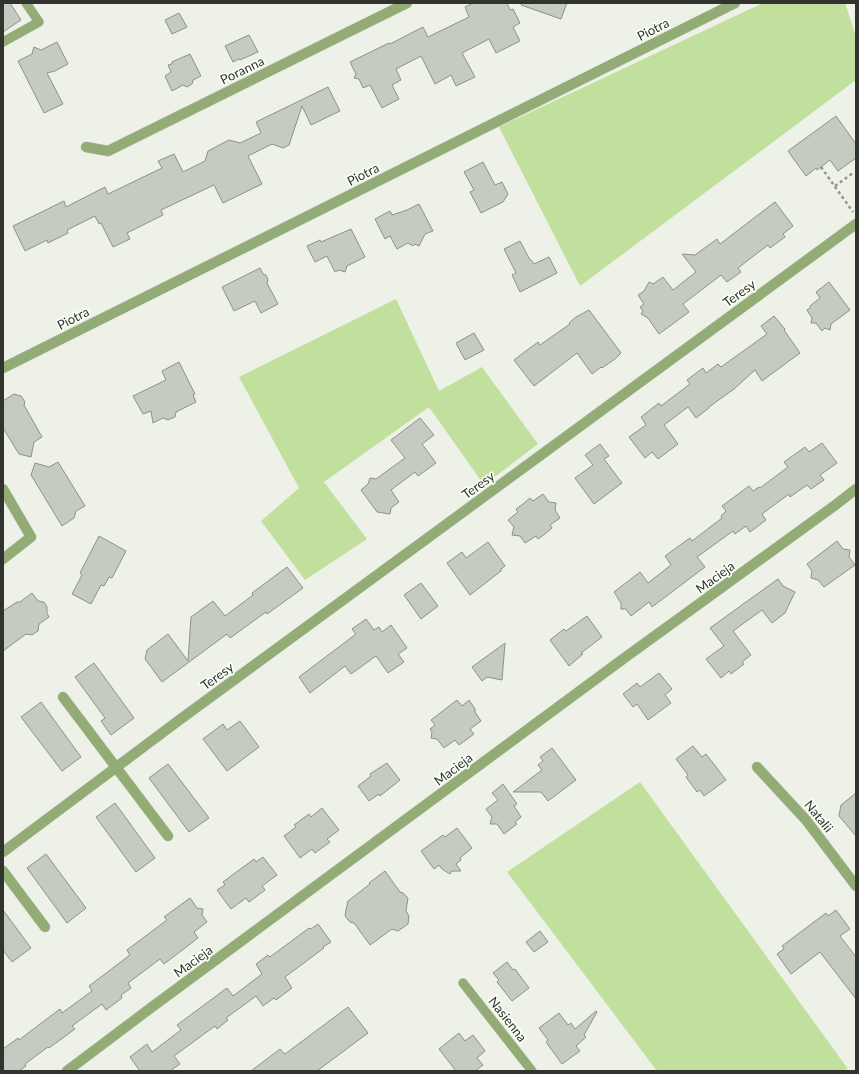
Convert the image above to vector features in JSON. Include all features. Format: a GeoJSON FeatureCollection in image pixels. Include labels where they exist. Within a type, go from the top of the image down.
{"type":"FeatureCollection","features":[{"type":"Feature","properties":{"kind":"street","name":"Poranna"},"geometry":{"type":"LineString","coordinates":[[86,147],[108,151],[407,3]]}},
{"type":"Feature","properties":{"kind":"street","name":"Piotra"},"geometry":{"type":"LineString","coordinates":[[3,368],[735,3]]}},
{"type":"Feature","properties":{"kind":"street","name":"Teresy"},"geometry":{"type":"LineString","coordinates":[[3,852],[116,767],[856,224]]}},
{"type":"Feature","properties":{"kind":"street"},"geometry":{"type":"LineString","coordinates":[[3,489],[31,537],[3,559]]}},
{"type":"Feature","properties":{"kind":"street","name":"Macieja"},"geometry":{"type":"LineString","coordinates":[[67,1071],[856,489]]}},
{"type":"Feature","properties":{"kind":"street"},"geometry":{"type":"LineString","coordinates":[[63,697],[168,836]]}},
{"type":"Feature","properties":{"kind":"street","name":"Natalii"},"geometry":{"type":"LineString","coordinates":[[757,767],[806,820],[856,886]]}},
{"type":"Feature","properties":{"kind":"street"},"geometry":{"type":"LineString","coordinates":[[3,871],[45,927]]}},
{"type":"Feature","properties":{"kind":"lane"},"geometry":{"type":"LineString","coordinates":[[3,42],[39,22],[26,3]]}},
{"type":"Feature","properties":{"kind":"lane","name":"Nasienna"},"geometry":{"type":"LineString","coordinates":[[463,983],[532,1071]]}},
{"type":"Feature","properties":{"kind":"path"},"geometry":{"type":"LineString","coordinates":[[821,167],[856,215]]}},
{"type":"Feature","properties":{"kind":"path"},"geometry":{"type":"LineString","coordinates":[[835,186],[853,173]]}},
{"type":"Feature","properties":{"kind":"green space"},"geometry":{"type":"Polygon","coordinates":[[[763,3],[845,3],[856,37],[856,80],[580,286],[499,127],[763,3]]]}},
{"type":"Feature","properties":{"kind":"green space"},"geometry":{"type":"Polygon","coordinates":[[[396,299],[439,391],[482,367],[538,444],[484,485],[429,407],[324,482],[367,539],[305,580],[261,521],[299,488],[239,377],[396,299]]]}},
{"type":"Feature","properties":{"kind":"green space"},"geometry":{"type":"Polygon","coordinates":[[[640,782],[848,1069],[840,1071],[657,1071],[507,872],[640,782]]]}},
{"type":"Feature","properties":{"kind":"building"},"geometry":{"type":"Polygon","coordinates":[[[3,3],[10,3],[21,20],[3,32],[3,3]]]}},
{"type":"Feature","properties":{"kind":"building"},"geometry":{"type":"Polygon","coordinates":[[[473,3],[507,3],[510,10],[513,9],[520,23],[513,27],[520,41],[496,53],[489,39],[462,53],[475,77],[456,86],[451,75],[435,84],[421,56],[396,69],[401,80],[392,85],[399,99],[382,108],[370,85],[363,88],[359,79],[354,78],[356,74],[350,62],[423,27],[428,37],[469,17],[465,7],[473,3]]]}},
{"type":"Feature","properties":{"kind":"building"},"geometry":{"type":"Polygon","coordinates":[[[522,3],[567,3],[561,19],[521,5],[522,3]]]}},
{"type":"Feature","properties":{"kind":"building"},"geometry":{"type":"Polygon","coordinates":[[[179,13],[187,27],[172,34],[165,20],[179,13]]]}},
{"type":"Feature","properties":{"kind":"building"},"geometry":{"type":"Polygon","coordinates":[[[249,35],[258,52],[233,62],[225,46],[249,35]]]}},
{"type":"Feature","properties":{"kind":"building"},"geometry":{"type":"Polygon","coordinates":[[[57,42],[68,64],[55,71],[47,73],[63,104],[44,113],[18,61],[32,54],[34,47],[41,50],[57,42]]]}},
{"type":"Feature","properties":{"kind":"building"},"geometry":{"type":"Polygon","coordinates":[[[190,54],[201,76],[193,80],[192,84],[187,87],[183,85],[172,91],[165,76],[171,72],[168,65],[190,54]]]}},
{"type":"Feature","properties":{"kind":"building"},"geometry":{"type":"Polygon","coordinates":[[[328,87],[340,111],[311,125],[302,106],[289,145],[283,148],[272,144],[248,156],[262,184],[223,203],[214,185],[161,210],[163,215],[127,233],[130,239],[113,247],[101,223],[99,224],[95,216],[67,230],[68,233],[48,243],[47,240],[25,251],[13,226],[64,201],[66,207],[105,187],[108,194],[162,168],[158,161],[174,154],[183,172],[205,161],[208,151],[229,140],[240,143],[261,133],[256,122],[328,87]]]}},
{"type":"Feature","properties":{"kind":"building"},"geometry":{"type":"Polygon","coordinates":[[[836,116],[856,144],[856,158],[838,171],[830,160],[806,176],[788,151],[836,116]]]}},
{"type":"Feature","properties":{"kind":"building"},"geometry":{"type":"Polygon","coordinates":[[[483,162],[495,185],[502,182],[508,194],[503,202],[481,213],[470,192],[474,190],[464,172],[483,162]]]}},
{"type":"Feature","properties":{"kind":"building"},"geometry":{"type":"Polygon","coordinates":[[[775,202],[793,226],[783,234],[785,237],[770,248],[768,245],[738,268],[741,272],[727,282],[721,275],[683,304],[689,312],[659,334],[648,318],[641,314],[643,311],[640,307],[644,304],[638,295],[644,291],[649,282],[653,284],[663,277],[673,290],[696,272],[682,254],[695,255],[717,239],[720,244],[775,202]]]}},
{"type":"Feature","properties":{"kind":"building"},"geometry":{"type":"Polygon","coordinates":[[[419,204],[433,231],[425,234],[419,246],[415,244],[413,246],[408,243],[397,249],[390,236],[385,239],[375,219],[390,211],[392,215],[419,204]]]}},
{"type":"Feature","properties":{"kind":"building"},"geometry":{"type":"Polygon","coordinates":[[[351,229],[365,257],[347,266],[345,272],[339,270],[335,272],[327,256],[315,262],[307,246],[320,240],[321,242],[351,229]]]}},
{"type":"Feature","properties":{"kind":"building"},"geometry":{"type":"Polygon","coordinates":[[[520,241],[530,260],[534,264],[549,257],[557,273],[520,292],[512,275],[516,273],[504,249],[520,241]]]}},
{"type":"Feature","properties":{"kind":"building"},"geometry":{"type":"Polygon","coordinates":[[[260,268],[263,274],[266,275],[268,280],[267,283],[278,304],[261,313],[255,301],[234,311],[222,287],[260,268]]]}},
{"type":"Feature","properties":{"kind":"building"},"geometry":{"type":"Polygon","coordinates":[[[829,282],[850,310],[831,324],[830,330],[825,328],[822,331],[816,323],[811,323],[812,318],[807,310],[820,298],[816,292],[829,282]]]}},
{"type":"Feature","properties":{"kind":"building"},"geometry":{"type":"Polygon","coordinates":[[[589,310],[621,353],[615,359],[592,374],[577,353],[534,386],[514,360],[538,342],[540,345],[570,324],[569,323],[576,317],[589,310]]]}},
{"type":"Feature","properties":{"kind":"building"},"geometry":{"type":"Polygon","coordinates":[[[774,316],[785,329],[784,330],[800,353],[762,381],[755,370],[734,389],[696,418],[688,407],[664,425],[678,444],[658,459],[652,452],[645,458],[629,437],[646,425],[641,417],[659,403],[661,406],[690,384],[687,380],[703,368],[706,373],[718,364],[721,367],[767,334],[761,326],[774,316]]]}},
{"type":"Feature","properties":{"kind":"building"},"geometry":{"type":"Polygon","coordinates":[[[474,333],[484,350],[465,360],[456,343],[474,333]]]}},
{"type":"Feature","properties":{"kind":"building"},"geometry":{"type":"Polygon","coordinates":[[[179,362],[195,394],[193,395],[196,402],[176,412],[175,417],[168,420],[163,418],[153,423],[151,411],[143,414],[133,396],[166,380],[162,371],[179,362]]]}},
{"type":"Feature","properties":{"kind":"building"},"geometry":{"type":"Polygon","coordinates":[[[14,394],[21,396],[25,402],[24,405],[42,437],[34,442],[31,457],[19,454],[3,428],[3,401],[14,394]]]}},
{"type":"Feature","properties":{"kind":"building"},"geometry":{"type":"Polygon","coordinates":[[[420,418],[434,435],[422,444],[436,463],[418,476],[415,472],[391,490],[399,502],[391,508],[390,514],[377,512],[361,490],[368,484],[370,478],[376,479],[405,458],[391,440],[420,418]]]}},
{"type":"Feature","properties":{"kind":"building"},"geometry":{"type":"Polygon","coordinates":[[[822,443],[837,463],[820,475],[824,480],[811,489],[807,485],[790,497],[789,494],[762,514],[766,520],[750,532],[746,526],[735,534],[733,531],[697,557],[705,567],[652,607],[649,602],[631,616],[626,609],[621,609],[621,603],[614,592],[640,572],[648,583],[671,565],[665,556],[690,538],[692,541],[722,518],[721,516],[726,511],[722,506],[749,486],[753,491],[759,487],[760,488],[788,467],[784,462],[805,447],[809,452],[822,443]]]}},
{"type":"Feature","properties":{"kind":"building"},"geometry":{"type":"Polygon","coordinates":[[[600,444],[609,456],[604,459],[622,483],[594,504],[575,478],[593,465],[585,455],[600,444]]]}},
{"type":"Feature","properties":{"kind":"building"},"geometry":{"type":"Polygon","coordinates":[[[58,462],[85,506],[76,511],[74,518],[62,526],[31,475],[35,463],[49,467],[58,462]]]}},
{"type":"Feature","properties":{"kind":"building"},"geometry":{"type":"Polygon","coordinates":[[[543,494],[549,502],[556,503],[555,510],[560,518],[550,525],[552,528],[538,539],[536,536],[525,543],[520,536],[512,535],[514,527],[508,520],[518,512],[516,509],[530,498],[533,501],[543,494]]]}},
{"type":"Feature","properties":{"kind":"building"},"geometry":{"type":"Polygon","coordinates":[[[99,536],[126,551],[112,578],[109,577],[104,586],[101,585],[91,604],[72,594],[82,575],[80,573],[99,536]]]}},
{"type":"Feature","properties":{"kind":"building"},"geometry":{"type":"Polygon","coordinates":[[[837,541],[843,549],[850,550],[849,557],[855,565],[824,587],[818,580],[811,578],[812,571],[807,564],[837,541]]]}},
{"type":"Feature","properties":{"kind":"building"},"geometry":{"type":"Polygon","coordinates":[[[488,542],[505,566],[501,569],[501,571],[470,595],[447,563],[462,552],[466,558],[488,542]]]}},
{"type":"Feature","properties":{"kind":"building"},"geometry":{"type":"Polygon","coordinates":[[[287,567],[303,588],[230,638],[227,634],[162,682],[145,659],[147,650],[168,634],[188,661],[191,617],[213,601],[225,616],[253,595],[252,593],[287,567]]]}},
{"type":"Feature","properties":{"kind":"building"},"geometry":{"type":"Polygon","coordinates":[[[778,579],[783,586],[795,592],[785,613],[772,623],[762,610],[733,631],[751,655],[742,662],[744,664],[731,674],[729,671],[721,678],[706,659],[724,646],[710,628],[778,579]]]}},
{"type":"Feature","properties":{"kind":"building"},"geometry":{"type":"Polygon","coordinates":[[[421,583],[438,606],[421,619],[404,595],[421,583]]]}},
{"type":"Feature","properties":{"kind":"building"},"geometry":{"type":"Polygon","coordinates":[[[32,593],[38,601],[44,602],[47,607],[49,617],[39,624],[38,631],[32,635],[26,634],[3,651],[3,611],[17,602],[20,602],[32,593]]]}},
{"type":"Feature","properties":{"kind":"building"},"geometry":{"type":"Polygon","coordinates":[[[587,616],[602,637],[581,653],[583,654],[569,666],[550,640],[564,629],[566,631],[587,616]]]}},
{"type":"Feature","properties":{"kind":"building"},"geometry":{"type":"Polygon","coordinates":[[[366,619],[374,630],[379,627],[382,632],[391,625],[407,648],[398,654],[404,662],[388,673],[376,656],[351,674],[345,666],[310,693],[299,677],[356,634],[352,629],[366,619]]]}},
{"type":"Feature","properties":{"kind":"building"},"geometry":{"type":"Polygon","coordinates":[[[505,643],[502,680],[487,677],[482,681],[472,667],[505,643]]]}},
{"type":"Feature","properties":{"kind":"building"},"geometry":{"type":"Polygon","coordinates":[[[94,663],[134,718],[111,735],[101,721],[105,718],[75,677],[94,663]]]}},
{"type":"Feature","properties":{"kind":"building"},"geometry":{"type":"Polygon","coordinates":[[[659,673],[672,689],[665,695],[671,703],[648,720],[637,704],[633,707],[623,694],[637,683],[640,687],[659,673]]]}},
{"type":"Feature","properties":{"kind":"building"},"geometry":{"type":"Polygon","coordinates":[[[457,700],[462,706],[469,700],[481,721],[470,729],[474,734],[459,745],[455,740],[444,748],[437,739],[431,738],[432,732],[430,729],[435,725],[431,720],[457,700]]]}},
{"type":"Feature","properties":{"kind":"building"},"geometry":{"type":"Polygon","coordinates":[[[41,702],[81,757],[62,771],[21,717],[41,702]]]}},
{"type":"Feature","properties":{"kind":"building"},"geometry":{"type":"Polygon","coordinates":[[[240,721],[259,747],[227,771],[203,739],[223,724],[227,730],[240,721]]]}},
{"type":"Feature","properties":{"kind":"building"},"geometry":{"type":"Polygon","coordinates":[[[693,746],[702,757],[706,754],[726,780],[704,796],[700,790],[697,792],[686,777],[688,775],[676,759],[693,746]]]}},
{"type":"Feature","properties":{"kind":"building"},"geometry":{"type":"Polygon","coordinates":[[[552,748],[576,780],[548,801],[541,792],[513,792],[542,770],[538,765],[543,761],[540,757],[552,748]]]}},
{"type":"Feature","properties":{"kind":"building"},"geometry":{"type":"Polygon","coordinates":[[[387,763],[400,780],[380,796],[379,794],[369,801],[358,786],[371,776],[370,774],[387,763]]]}},
{"type":"Feature","properties":{"kind":"building"},"geometry":{"type":"Polygon","coordinates":[[[168,764],[209,818],[189,832],[149,778],[168,764]]]}},
{"type":"Feature","properties":{"kind":"building"},"geometry":{"type":"Polygon","coordinates":[[[503,784],[517,804],[514,806],[521,817],[515,822],[517,824],[504,834],[497,824],[490,824],[492,817],[486,809],[498,800],[492,793],[503,784]]]}},
{"type":"Feature","properties":{"kind":"building"},"geometry":{"type":"Polygon","coordinates":[[[856,793],[856,836],[839,816],[841,805],[856,793]]]}},
{"type":"Feature","properties":{"kind":"building"},"geometry":{"type":"Polygon","coordinates":[[[115,803],[155,858],[136,872],[96,817],[115,803]]]}},
{"type":"Feature","properties":{"kind":"building"},"geometry":{"type":"Polygon","coordinates":[[[322,808],[339,830],[327,839],[330,842],[315,853],[312,849],[300,858],[284,836],[296,827],[294,825],[309,814],[311,817],[322,808]]]}},
{"type":"Feature","properties":{"kind":"building"},"geometry":{"type":"Polygon","coordinates":[[[457,828],[472,848],[460,858],[461,860],[456,864],[461,871],[452,871],[450,874],[439,865],[434,869],[421,851],[443,835],[445,837],[457,828]]]}},
{"type":"Feature","properties":{"kind":"building"},"geometry":{"type":"Polygon","coordinates":[[[46,854],[86,908],[67,923],[27,868],[46,854]]]}},
{"type":"Feature","properties":{"kind":"building"},"geometry":{"type":"Polygon","coordinates":[[[263,857],[277,875],[262,886],[265,890],[249,902],[246,898],[231,909],[217,890],[225,885],[223,882],[254,859],[256,862],[263,857]]]}},
{"type":"Feature","properties":{"kind":"building"},"geometry":{"type":"Polygon","coordinates":[[[385,871],[400,892],[408,898],[406,911],[409,916],[408,924],[398,931],[392,929],[370,945],[354,923],[350,922],[345,916],[346,910],[348,901],[385,871]]]}},
{"type":"Feature","properties":{"kind":"building"},"geometry":{"type":"Polygon","coordinates":[[[190,898],[197,908],[203,909],[202,915],[207,922],[194,932],[198,938],[164,964],[160,959],[128,983],[131,988],[121,995],[122,998],[106,1010],[102,1004],[72,1026],[75,1029],[25,1064],[26,1066],[19,1071],[3,1071],[3,1049],[18,1038],[19,1040],[60,1009],[62,1013],[92,991],[89,986],[130,955],[127,950],[167,920],[164,917],[190,898]]]}},
{"type":"Feature","properties":{"kind":"building"},"geometry":{"type":"Polygon","coordinates":[[[3,910],[31,948],[12,962],[3,950],[3,910]]]}},
{"type":"Feature","properties":{"kind":"building"},"geometry":{"type":"Polygon","coordinates":[[[836,910],[850,929],[840,936],[856,957],[856,999],[820,952],[791,974],[777,954],[784,949],[782,946],[826,913],[828,916],[836,910]]]}},
{"type":"Feature","properties":{"kind":"building"},"geometry":{"type":"Polygon","coordinates":[[[318,924],[331,942],[285,977],[292,988],[276,1000],[274,998],[263,1006],[256,996],[226,1018],[228,1020],[217,1029],[215,1026],[174,1056],[180,1064],[170,1071],[140,1071],[130,1057],[147,1044],[152,1052],[181,1030],[177,1025],[227,988],[233,996],[262,974],[256,964],[268,955],[270,957],[309,928],[311,929],[318,924]]]}},
{"type":"Feature","properties":{"kind":"building"},"geometry":{"type":"Polygon","coordinates":[[[540,931],[548,942],[534,952],[526,942],[540,931]]]}},
{"type":"Feature","properties":{"kind":"building"},"geometry":{"type":"Polygon","coordinates":[[[507,962],[513,970],[515,969],[529,988],[512,1001],[497,982],[499,980],[493,973],[507,962]]]}},
{"type":"Feature","properties":{"kind":"building"},"geometry":{"type":"Polygon","coordinates":[[[348,1007],[368,1033],[317,1071],[251,1071],[280,1049],[285,1054],[348,1007]]]}},
{"type":"Feature","properties":{"kind":"building"},"geometry":{"type":"Polygon","coordinates":[[[596,1011],[597,1012],[584,1035],[586,1037],[576,1046],[580,1051],[562,1064],[546,1042],[548,1040],[539,1028],[559,1013],[568,1025],[571,1023],[575,1029],[596,1011]]]}},
{"type":"Feature","properties":{"kind":"building"},"geometry":{"type":"Polygon","coordinates":[[[459,1033],[465,1041],[473,1035],[485,1051],[477,1058],[483,1065],[475,1071],[456,1071],[439,1049],[459,1033]]]}}]}
